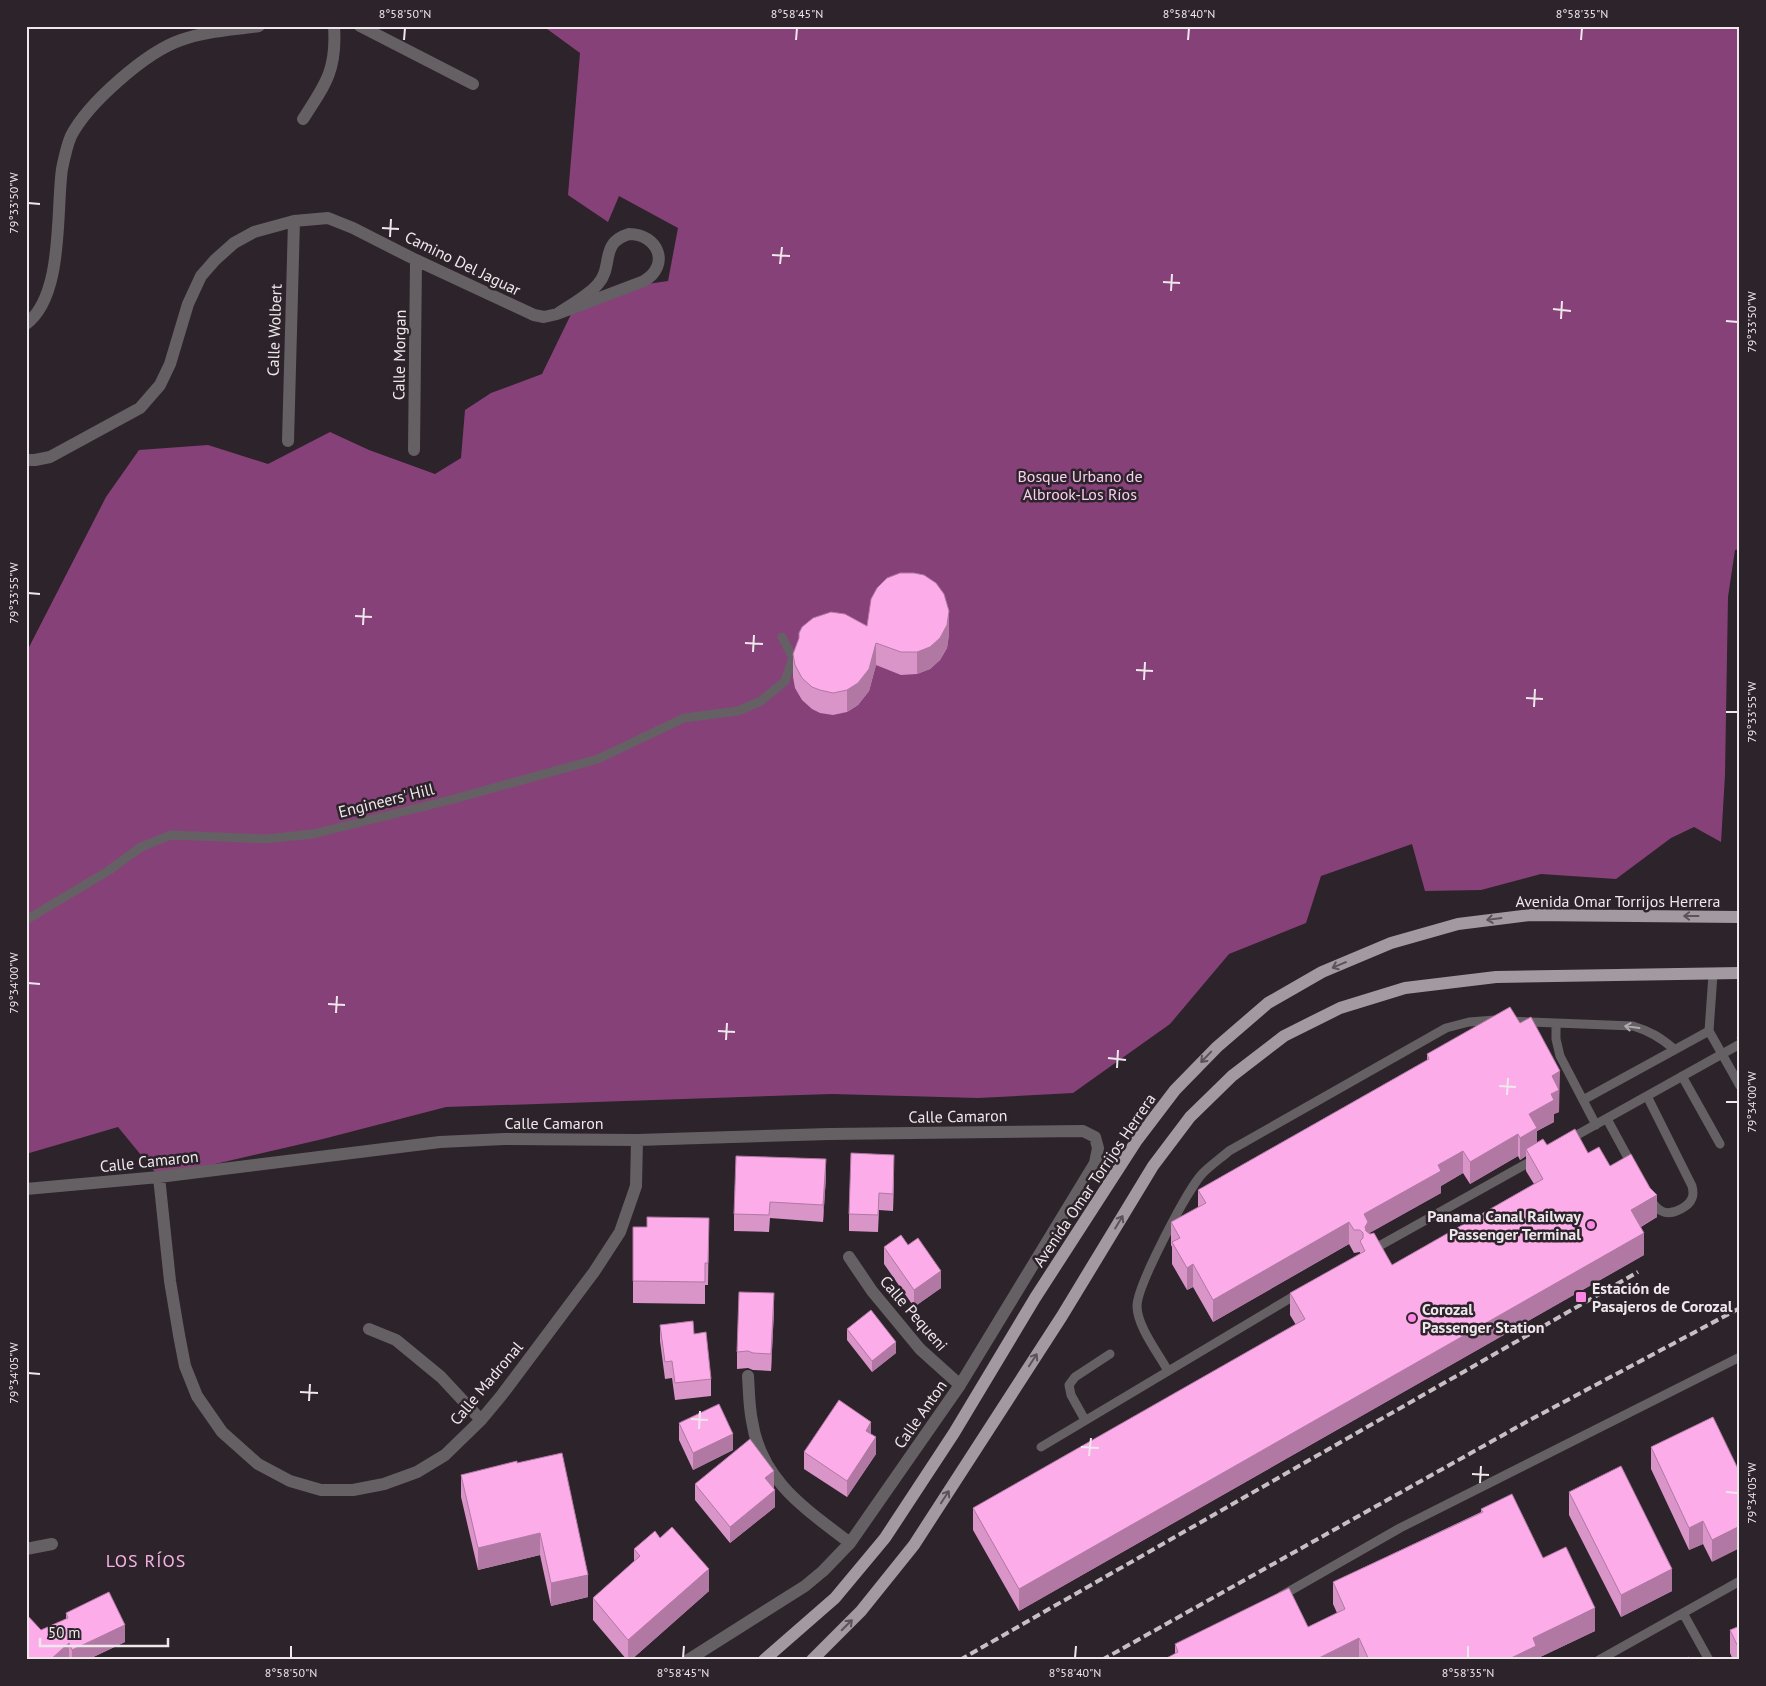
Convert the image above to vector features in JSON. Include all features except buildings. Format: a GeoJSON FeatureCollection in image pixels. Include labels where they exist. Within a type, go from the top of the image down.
{"type":"FeatureCollection","features":[{"type":"Feature","properties":{"kind":"main road","name":"Avenida Omar Torrijos Herrera"},"geometry":{"type":"LineString","coordinates":[[764,1660],[835,1598],[885,1538],[954,1433],[1035,1298],[1137,1140],[1175,1090],[1217,1047],[1268,1003],[1322,972],[1391,943],[1458,924],[1530,915],[1740,917]]}},
{"type":"Feature","properties":{"kind":"main road"},"geometry":{"type":"LineString","coordinates":[[812,1660],[861,1611],[914,1544],[1062,1316],[1153,1166],[1190,1117],[1239,1070],[1284,1036],[1340,1008],[1404,988],[1496,978],[1740,973]]}},
{"type":"Feature","properties":{"kind":"street"},"geometry":{"type":"LineString","coordinates":[[26,324],[42,304],[56,264],[62,167],[71,136],[85,116],[115,83],[170,45],[196,35],[259,26]]}},
{"type":"Feature","properties":{"kind":"street"},"geometry":{"type":"LineString","coordinates":[[303,119],[329,75],[334,58],[334,26]]}},
{"type":"Feature","properties":{"kind":"street"},"geometry":{"type":"LineString","coordinates":[[360,26],[473,84]]}},
{"type":"Feature","properties":{"kind":"street","name":"Camino Del Jaguar"},"geometry":{"type":"LineString","coordinates":[[26,460],[50,457],[140,408],[160,385],[170,364],[188,304],[201,276],[214,260],[234,243],[254,232],[294,221],[328,218],[353,228],[416,260],[534,315],[544,317],[557,314],[651,277],[658,266],[656,249],[645,236],[637,234],[628,234],[615,240],[610,246],[602,279],[597,286],[557,314]]}},
{"type":"Feature","properties":{"kind":"street","name":"Calle Wolbert"},"geometry":{"type":"LineString","coordinates":[[288,440],[294,221]]}},
{"type":"Feature","properties":{"kind":"street","name":"Calle Morgan"},"geometry":{"type":"LineString","coordinates":[[414,450],[416,260]]}},
{"type":"Feature","properties":{"kind":"street","name":"Calle Camaron"},"geometry":{"type":"LineString","coordinates":[[26,1190],[159,1177],[440,1142],[504,1139],[637,1140],[838,1134],[1084,1132]]}},
{"type":"Feature","properties":{"kind":"street","name":"Calle Anton"},"geometry":{"type":"LineString","coordinates":[[688,1660],[805,1586],[823,1571],[850,1543],[960,1385],[1095,1163],[1098,1148],[1095,1137],[1084,1132]]}},
{"type":"Feature","properties":{"kind":"street","name":"Calle Madronal"},"geometry":{"type":"LineString","coordinates":[[159,1177],[170,1281],[185,1366],[197,1396],[222,1432],[258,1464],[290,1481],[321,1490],[353,1490],[384,1484],[416,1472],[445,1455],[481,1420],[501,1396],[594,1272],[620,1232],[636,1186],[637,1140]]}},
{"type":"Feature","properties":{"kind":"street","name":"Calle Pequeni"},"geometry":{"type":"LineString","coordinates":[[849,1257],[872,1291],[920,1350],[960,1385]]}},
{"type":"Feature","properties":{"kind":"street"},"geometry":{"type":"LineString","coordinates":[[369,1329],[396,1340],[441,1378],[481,1420]]}},
{"type":"Feature","properties":{"kind":"street"},"geometry":{"type":"LineString","coordinates":[[748,1376],[752,1422],[763,1458],[778,1482],[804,1507],[850,1543]]}},
{"type":"Feature","properties":{"kind":"street"},"geometry":{"type":"LineString","coordinates":[[26,1549],[52,1544]]}},
{"type":"Feature","properties":{"kind":"lane","name":"Engineers' Hill"},"geometry":{"type":"LineString","coordinates":[[26,920],[108,871],[141,847],[171,835],[265,839],[313,834],[454,799],[598,759],[684,718],[738,711],[761,701],[785,681],[793,658],[782,637]]}},
{"type":"Feature","properties":{"kind":"lane"},"geometry":{"type":"LineString","coordinates":[[1712,974],[1709,1031],[1740,1086]]}},
{"type":"Feature","properties":{"kind":"lane"},"geometry":{"type":"LineString","coordinates":[[1168,1371],[1141,1324],[1137,1306],[1140,1288],[1184,1201],[1202,1174],[1229,1151],[1446,1028],[1469,1022],[1633,1026],[1659,1037],[1674,1050]]}},
{"type":"Feature","properties":{"kind":"lane"},"geometry":{"type":"LineString","coordinates":[[1556,1023],[1556,1039],[1560,1056],[1596,1125]]}},
{"type":"Feature","properties":{"kind":"lane"},"geometry":{"type":"LineString","coordinates":[[1583,1100],[1709,1031]]}},
{"type":"Feature","properties":{"kind":"lane"},"geometry":{"type":"LineString","coordinates":[[1562,1144],[1740,1044]]}},
{"type":"Feature","properties":{"kind":"lane"},"geometry":{"type":"LineString","coordinates":[[1682,1076],[1720,1144]]}},
{"type":"Feature","properties":{"kind":"lane"},"geometry":{"type":"LineString","coordinates":[[1646,1191],[1655,1207],[1664,1213],[1675,1213],[1688,1205],[1693,1197],[1692,1186],[1648,1096]]}},
{"type":"Feature","properties":{"kind":"lane"},"geometry":{"type":"LineString","coordinates":[[1607,1119],[1637,1175]]}},
{"type":"Feature","properties":{"kind":"lane"},"geometry":{"type":"LineString","coordinates":[[1372,1250],[1544,1154]]}},
{"type":"Feature","properties":{"kind":"lane"},"geometry":{"type":"LineString","coordinates":[[1040,1447],[1308,1288]]}},
{"type":"Feature","properties":{"kind":"lane"},"geometry":{"type":"LineString","coordinates":[[1085,1420],[1071,1395],[1070,1385],[1075,1377],[1110,1354]]}},
{"type":"Feature","properties":{"kind":"lane"},"geometry":{"type":"LineString","coordinates":[[1271,1601],[1400,1528],[1740,1357]]}},
{"type":"Feature","properties":{"kind":"lane"},"geometry":{"type":"LineString","coordinates":[[1599,1660],[1740,1581]]}},
{"type":"Feature","properties":{"kind":"lane"},"geometry":{"type":"LineString","coordinates":[[1683,1613],[1709,1660]]}},
{"type":"Feature","properties":{"kind":"green space","name":"Bosque Urbano de Albrook-Los Ríos"},"geometry":{"type":"Polygon","coordinates":[[[543,26],[1740,26],[1740,549],[1735,550],[1728,597],[1725,775],[1721,842],[1694,827],[1671,838],[1616,879],[1541,874],[1481,890],[1425,891],[1412,844],[1321,876],[1306,923],[1229,954],[1170,1024],[1073,1093],[978,1098],[832,1094],[446,1107],[323,1139],[159,1177],[118,1127],[26,1154],[26,653],[106,497],[139,450],[208,445],[268,464],[330,432],[369,450],[435,474],[461,458],[465,410],[491,393],[542,374],[575,306],[626,287],[668,281],[678,228],[619,196],[608,222],[568,195],[580,53],[543,26]]]}},
{"type":"Feature","properties":{"kind":"railway"},"geometry":{"type":"LineString","coordinates":[[960,1660],[1638,1272]]}},
{"type":"Feature","properties":{"kind":"railway"},"geometry":{"type":"LineString","coordinates":[[1102,1660],[1528,1421],[1740,1308]]}},
{"type":"Feature","properties":{"kind":"place","name":"Panama Canal Railway Passenger Terminal"},"geometry":{"type":"Point","coordinates":[1591,1225]}},
{"type":"Feature","properties":{"kind":"place","name":"Estación de Pasajeros de Corozal"},"geometry":{"type":"Point","coordinates":[1581,1297]}},
{"type":"Feature","properties":{"kind":"place","name":"Corozal Passenger Station"},"geometry":{"type":"Point","coordinates":[1412,1318]}},
{"type":"Feature","properties":{"kind":"district","name":"LOS RÍOS"},"geometry":{"type":"Point","coordinates":[146,1561]}}]}
